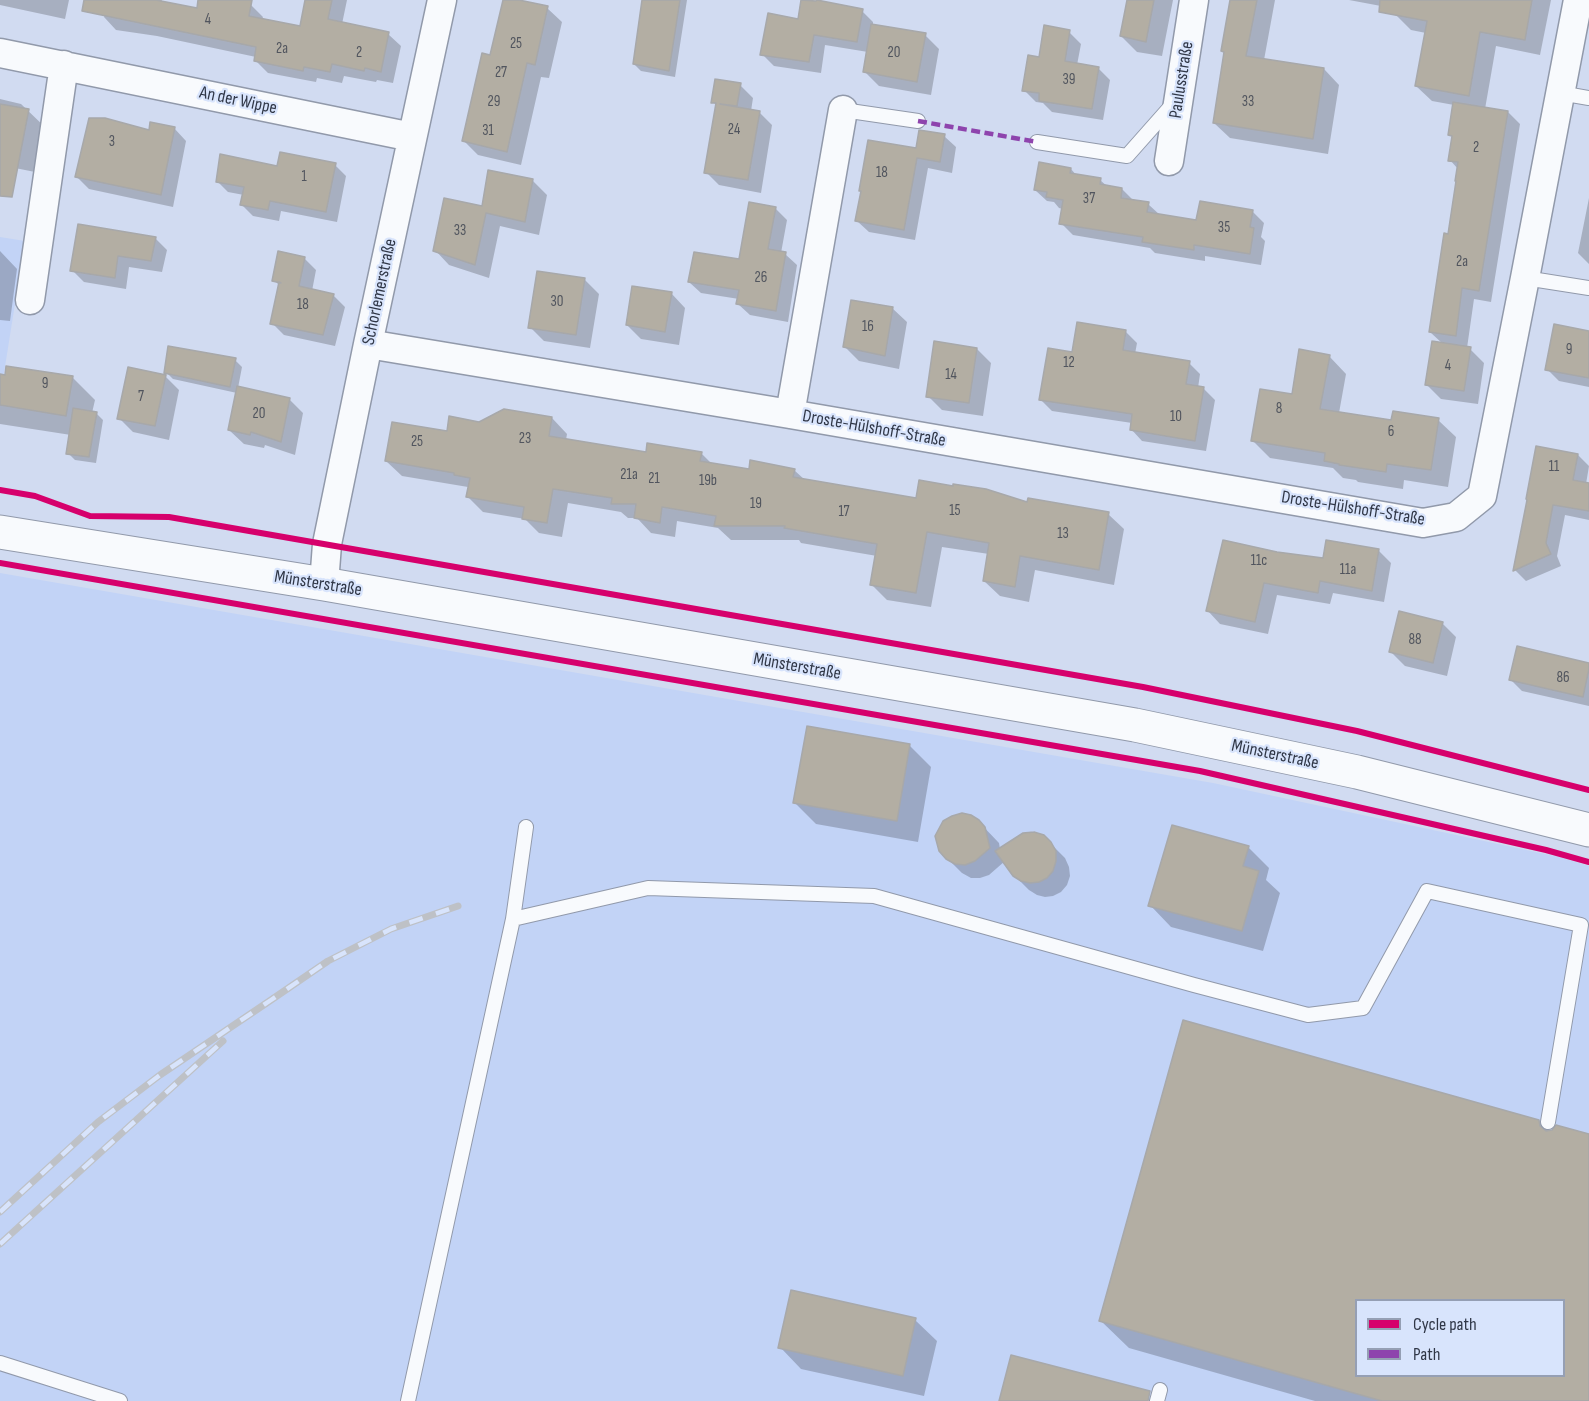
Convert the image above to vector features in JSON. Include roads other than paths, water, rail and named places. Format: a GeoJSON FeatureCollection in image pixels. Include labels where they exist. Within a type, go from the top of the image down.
{"type":"FeatureCollection","features":[{"type":"Feature","properties":{"kind":"main road","name":"Münsterstraße"},"geometry":{"type":"LineString","coordinates":[[0,532],[324,584],[1135,725],[1588,824]]}},
{"type":"Feature","properties":{"kind":"street","name":"Schorlemerstraße"},"geometry":{"type":"LineString","coordinates":[[324,584],[327,544],[442,0]]}},
{"type":"Feature","properties":{"kind":"street","name":"Paulusstraße"},"geometry":{"type":"LineString","coordinates":[[1169,161],[1194,0]]}},
{"type":"Feature","properties":{"kind":"street","name":"Droste-Hülshoff-Straße"},"geometry":{"type":"LineString","coordinates":[[368,344],[1423,523],[1456,517],[1482,496],[1578,0]]}},
{"type":"Feature","properties":{"kind":"street","name":"An der Wippe"},"geometry":{"type":"LineString","coordinates":[[0,53],[412,137]]}},
{"type":"Feature","properties":{"kind":"street"},"geometry":{"type":"LineString","coordinates":[[30,300],[64,65]]}},
{"type":"Feature","properties":{"kind":"street","name":"Droste-Hülshoff-Straße"},"geometry":{"type":"LineString","coordinates":[[790,414],[843,110]]}},
{"type":"Feature","properties":{"kind":"lane"},"geometry":{"type":"LineString","coordinates":[[1560,93],[1589,98]]}},
{"type":"Feature","properties":{"kind":"lane"},"geometry":{"type":"LineString","coordinates":[[1037,142],[1127,156],[1179,97]]}},
{"type":"Feature","properties":{"kind":"lane"},"geometry":{"type":"LineString","coordinates":[[843,110],[918,121]]}},
{"type":"Feature","properties":{"kind":"lane"},"geometry":{"type":"LineString","coordinates":[[1526,278],[1589,288]]}},
{"type":"Feature","properties":{"kind":"lane"},"geometry":{"type":"LineString","coordinates":[[408,1401],[513,919],[526,827]]}},
{"type":"Feature","properties":{"kind":"lane"},"geometry":{"type":"LineString","coordinates":[[513,919],[648,888],[874,896],[1194,986],[1308,1015],[1364,1008],[1427,891],[1581,925],[1555,1069],[1548,1122]]}},
{"type":"Feature","properties":{"kind":"lane"},"geometry":{"type":"LineString","coordinates":[[0,1363],[120,1401]]}},
{"type":"Feature","properties":{"kind":"railway"},"geometry":{"type":"LineString","coordinates":[[0,1212],[98,1122],[160,1075],[328,961],[391,929],[458,906]]}},
{"type":"Feature","properties":{"kind":"railway"},"geometry":{"type":"LineString","coordinates":[[0,1244],[223,1041]]}}]}
